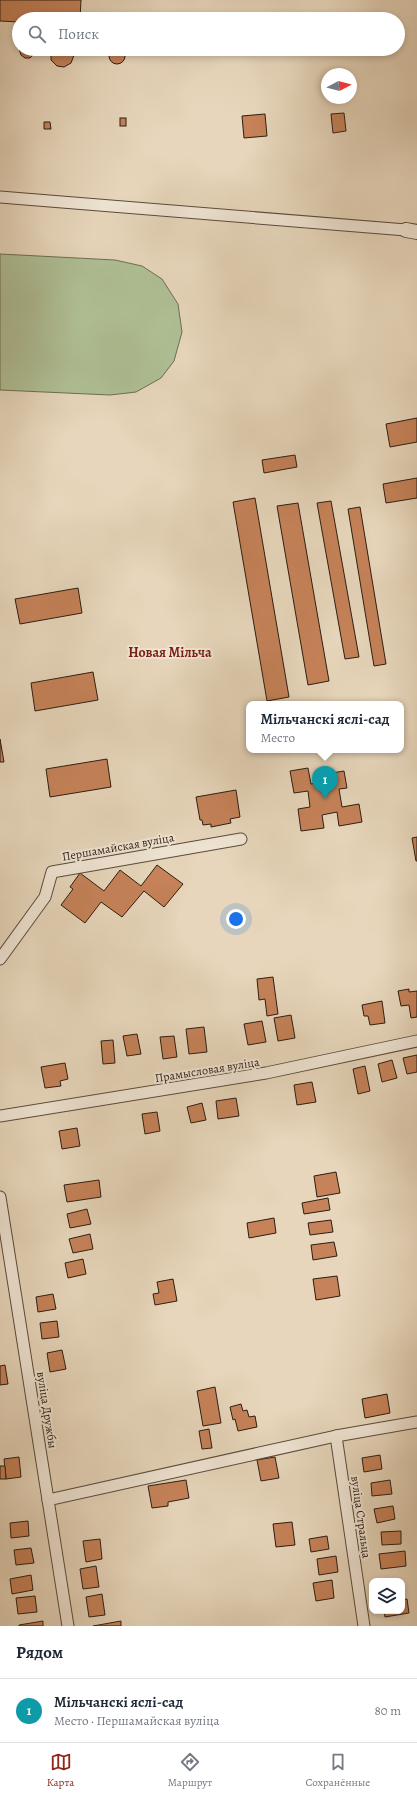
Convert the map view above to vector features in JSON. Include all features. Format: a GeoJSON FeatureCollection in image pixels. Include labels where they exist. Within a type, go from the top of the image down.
{"type":"FeatureCollection","features":[{"type":"Feature","properties":{"kind":"street"},"geometry":{"type":"LineString","coordinates":[[0,197],[412,231]]}},
{"type":"Feature","properties":{"kind":"street","name":"Першамайская вуліца"},"geometry":{"type":"LineString","coordinates":[[0,959],[45,897],[52,872],[241,839]]}},
{"type":"Feature","properties":{"kind":"street","name":"Прамысловая вуліца"},"geometry":{"type":"LineString","coordinates":[[0,1116],[266,1074],[417,1041]]}},
{"type":"Feature","properties":{"kind":"street","name":"вуліца Дружбы"},"geometry":{"type":"LineString","coordinates":[[0,1197],[68,1626]]}},
{"type":"Feature","properties":{"kind":"street"},"geometry":{"type":"LineString","coordinates":[[48,1500],[336,1436],[417,1422]]}},
{"type":"Feature","properties":{"kind":"street","name":"вуліца Стральца"},"geometry":{"type":"LineString","coordinates":[[336,1436],[364,1626]]}},
{"type":"Feature","properties":{"kind":"green space"},"geometry":{"type":"Polygon","coordinates":[[[0,254],[115,260],[142,266],[162,279],[178,304],[182,332],[174,361],[161,378],[136,392],[110,395],[0,390],[0,254]]]}},
{"type":"Feature","properties":{"kind":"building"},"geometry":{"type":"Polygon","coordinates":[[[0,0],[81,0],[80,12],[12,12],[12,22],[0,21],[0,0]]]}},
{"type":"Feature","properties":{"kind":"building"},"geometry":{"type":"Polygon","coordinates":[[[22,56],[32,56],[30,58],[25,58],[22,56]]]}},
{"type":"Feature","properties":{"kind":"building"},"geometry":{"type":"Polygon","coordinates":[[[51,56],[74,56],[71,63],[64,67],[57,66],[51,60],[51,56]]]}},
{"type":"Feature","properties":{"kind":"building"},"geometry":{"type":"Polygon","coordinates":[[[109,56],[125,56],[123,62],[117,64],[111,62],[109,56]]]}},
{"type":"Feature","properties":{"kind":"building"},"geometry":{"type":"Polygon","coordinates":[[[344,113],[346,131],[333,133],[331,114],[344,113]]]}},
{"type":"Feature","properties":{"kind":"building"},"geometry":{"type":"Polygon","coordinates":[[[265,114],[267,136],[244,138],[242,116],[265,114]]]}},
{"type":"Feature","properties":{"kind":"building"},"geometry":{"type":"Polygon","coordinates":[[[120,118],[126,118],[126,126],[120,126],[120,118]]]}},
{"type":"Feature","properties":{"kind":"building"},"geometry":{"type":"Polygon","coordinates":[[[44,122],[50,122],[51,129],[44,129],[44,122]]]}},
{"type":"Feature","properties":{"kind":"building"},"geometry":{"type":"Polygon","coordinates":[[[417,418],[417,442],[390,447],[386,424],[417,418]]]}},
{"type":"Feature","properties":{"kind":"building"},"geometry":{"type":"Polygon","coordinates":[[[295,455],[297,467],[264,473],[262,460],[295,455]]]}},
{"type":"Feature","properties":{"kind":"building"},"geometry":{"type":"Polygon","coordinates":[[[417,478],[417,498],[386,503],[383,484],[417,478]]]}},
{"type":"Feature","properties":{"kind":"building"},"geometry":{"type":"Polygon","coordinates":[[[255,498],[289,697],[267,701],[233,502],[255,498]]]}},
{"type":"Feature","properties":{"kind":"building"},"geometry":{"type":"Polygon","coordinates":[[[331,501],[359,657],[345,659],[317,503],[331,501]]]}},
{"type":"Feature","properties":{"kind":"building"},"geometry":{"type":"Polygon","coordinates":[[[298,503],[329,681],[308,685],[277,506],[298,503]]]}},
{"type":"Feature","properties":{"kind":"building"},"geometry":{"type":"Polygon","coordinates":[[[360,507],[386,664],[374,666],[348,509],[360,507]]]}},
{"type":"Feature","properties":{"kind":"building"},"geometry":{"type":"Polygon","coordinates":[[[78,588],[82,613],[20,624],[15,599],[78,588]]]}},
{"type":"Feature","properties":{"kind":"building"},"geometry":{"type":"Polygon","coordinates":[[[93,672],[98,700],[35,711],[31,683],[93,672]]]}},
{"type":"Feature","properties":{"kind":"building"},"geometry":{"type":"Polygon","coordinates":[[[0,739],[4,762],[0,762],[0,739]]]}},
{"type":"Feature","properties":{"kind":"building"},"geometry":{"type":"Polygon","coordinates":[[[107,759],[111,787],[50,797],[46,769],[107,759]]]}},
{"type":"Feature","properties":{"kind":"building"},"geometry":{"type":"Polygon","coordinates":[[[308,768],[311,784],[327,781],[326,774],[344,771],[347,788],[339,789],[342,807],[359,804],[362,822],[339,826],[337,812],[322,815],[324,828],[301,831],[298,809],[310,807],[308,791],[294,793],[290,771],[308,768]]]}},
{"type":"Feature","properties":{"kind":"building"},"geometry":{"type":"Polygon","coordinates":[[[236,790],[240,817],[230,819],[231,823],[211,827],[211,824],[203,825],[202,820],[200,820],[196,797],[236,790]]]}},
{"type":"Feature","properties":{"kind":"building"},"geometry":{"type":"Polygon","coordinates":[[[417,837],[417,861],[416,861],[412,838],[417,837]]]}},
{"type":"Feature","properties":{"kind":"building"},"geometry":{"type":"Polygon","coordinates":[[[157,865],[183,884],[164,907],[144,891],[122,917],[101,902],[85,923],[61,905],[73,889],[70,887],[80,873],[104,891],[120,870],[141,886],[157,865]]]}},
{"type":"Feature","properties":{"kind":"building"},"geometry":{"type":"Polygon","coordinates":[[[273,977],[278,1014],[267,1016],[265,999],[259,1000],[257,979],[273,977]]]}},
{"type":"Feature","properties":{"kind":"building"},"geometry":{"type":"Polygon","coordinates":[[[409,989],[409,992],[417,991],[417,1017],[411,1018],[409,1005],[401,1006],[398,991],[409,989]]]}},
{"type":"Feature","properties":{"kind":"building"},"geometry":{"type":"Polygon","coordinates":[[[382,1001],[385,1023],[370,1025],[368,1016],[364,1016],[362,1005],[382,1001]]]}},
{"type":"Feature","properties":{"kind":"building"},"geometry":{"type":"Polygon","coordinates":[[[291,1015],[295,1038],[278,1041],[274,1018],[291,1015]]]}},
{"type":"Feature","properties":{"kind":"building"},"geometry":{"type":"Polygon","coordinates":[[[262,1021],[266,1042],[248,1045],[244,1024],[262,1021]]]}},
{"type":"Feature","properties":{"kind":"building"},"geometry":{"type":"Polygon","coordinates":[[[204,1027],[207,1052],[189,1054],[186,1029],[204,1027]]]}},
{"type":"Feature","properties":{"kind":"building"},"geometry":{"type":"Polygon","coordinates":[[[137,1034],[141,1054],[127,1056],[123,1036],[137,1034]]]}},
{"type":"Feature","properties":{"kind":"building"},"geometry":{"type":"Polygon","coordinates":[[[174,1036],[177,1057],[163,1059],[160,1037],[174,1036]]]}},
{"type":"Feature","properties":{"kind":"building"},"geometry":{"type":"Polygon","coordinates":[[[113,1040],[115,1063],[103,1064],[101,1041],[113,1040]]]}},
{"type":"Feature","properties":{"kind":"building"},"geometry":{"type":"Polygon","coordinates":[[[417,1055],[417,1072],[407,1074],[403,1058],[417,1055]]]}},
{"type":"Feature","properties":{"kind":"building"},"geometry":{"type":"Polygon","coordinates":[[[392,1060],[397,1078],[382,1082],[378,1064],[392,1060]]]}},
{"type":"Feature","properties":{"kind":"building"},"geometry":{"type":"Polygon","coordinates":[[[65,1063],[68,1079],[60,1081],[61,1086],[45,1088],[41,1067],[65,1063]]]}},
{"type":"Feature","properties":{"kind":"building"},"geometry":{"type":"Polygon","coordinates":[[[365,1066],[370,1091],[358,1094],[353,1069],[365,1066]]]}},
{"type":"Feature","properties":{"kind":"building"},"geometry":{"type":"Polygon","coordinates":[[[312,1082],[316,1102],[297,1105],[294,1085],[312,1082]]]}},
{"type":"Feature","properties":{"kind":"building"},"geometry":{"type":"Polygon","coordinates":[[[236,1098],[239,1116],[218,1119],[216,1101],[236,1098]]]}},
{"type":"Feature","properties":{"kind":"building"},"geometry":{"type":"Polygon","coordinates":[[[202,1103],[206,1120],[191,1123],[187,1107],[202,1103]]]}},
{"type":"Feature","properties":{"kind":"building"},"geometry":{"type":"Polygon","coordinates":[[[157,1112],[160,1131],[145,1134],[142,1114],[157,1112]]]}},
{"type":"Feature","properties":{"kind":"building"},"geometry":{"type":"Polygon","coordinates":[[[77,1128],[80,1146],[62,1149],[59,1131],[77,1128]]]}},
{"type":"Feature","properties":{"kind":"building"},"geometry":{"type":"Polygon","coordinates":[[[336,1172],[340,1193],[317,1197],[314,1176],[336,1172]]]}},
{"type":"Feature","properties":{"kind":"building"},"geometry":{"type":"Polygon","coordinates":[[[99,1180],[101,1197],[67,1202],[64,1185],[99,1180]]]}},
{"type":"Feature","properties":{"kind":"building"},"geometry":{"type":"Polygon","coordinates":[[[328,1198],[330,1210],[304,1214],[302,1203],[328,1198]]]}},
{"type":"Feature","properties":{"kind":"building"},"geometry":{"type":"Polygon","coordinates":[[[87,1209],[91,1224],[70,1228],[67,1214],[87,1209]]]}},
{"type":"Feature","properties":{"kind":"building"},"geometry":{"type":"Polygon","coordinates":[[[274,1218],[276,1233],[249,1238],[247,1223],[274,1218]]]}},
{"type":"Feature","properties":{"kind":"building"},"geometry":{"type":"Polygon","coordinates":[[[331,1220],[333,1232],[310,1235],[308,1223],[331,1220]]]}},
{"type":"Feature","properties":{"kind":"building"},"geometry":{"type":"Polygon","coordinates":[[[90,1234],[93,1249],[73,1253],[69,1239],[90,1234]]]}},
{"type":"Feature","properties":{"kind":"building"},"geometry":{"type":"Polygon","coordinates":[[[334,1242],[337,1256],[313,1260],[311,1245],[334,1242]]]}},
{"type":"Feature","properties":{"kind":"building"},"geometry":{"type":"Polygon","coordinates":[[[83,1259],[86,1274],[68,1278],[65,1263],[83,1259]]]}},
{"type":"Feature","properties":{"kind":"building"},"geometry":{"type":"Polygon","coordinates":[[[337,1276],[340,1296],[316,1300],[313,1279],[337,1276]]]}},
{"type":"Feature","properties":{"kind":"building"},"geometry":{"type":"Polygon","coordinates":[[[173,1279],[177,1301],[155,1305],[153,1294],[159,1293],[157,1282],[173,1279]]]}},
{"type":"Feature","properties":{"kind":"building"},"geometry":{"type":"Polygon","coordinates":[[[53,1294],[56,1309],[38,1312],[36,1297],[53,1294]]]}},
{"type":"Feature","properties":{"kind":"building"},"geometry":{"type":"Polygon","coordinates":[[[57,1321],[59,1337],[42,1339],[40,1323],[57,1321]]]}},
{"type":"Feature","properties":{"kind":"building"},"geometry":{"type":"Polygon","coordinates":[[[62,1350],[66,1369],[50,1372],[47,1353],[62,1350]]]}},
{"type":"Feature","properties":{"kind":"building"},"geometry":{"type":"Polygon","coordinates":[[[5,1365],[8,1384],[0,1385],[0,1366],[5,1365]]]}},
{"type":"Feature","properties":{"kind":"building"},"geometry":{"type":"Polygon","coordinates":[[[215,1387],[221,1423],[203,1426],[197,1391],[215,1387]]]}},
{"type":"Feature","properties":{"kind":"building"},"geometry":{"type":"Polygon","coordinates":[[[387,1394],[390,1413],[365,1418],[362,1399],[387,1394]]]}},
{"type":"Feature","properties":{"kind":"building"},"geometry":{"type":"Polygon","coordinates":[[[241,1404],[243,1411],[247,1410],[249,1417],[255,1416],[257,1427],[238,1431],[235,1419],[233,1420],[230,1407],[241,1404]]]}},
{"type":"Feature","properties":{"kind":"building"},"geometry":{"type":"Polygon","coordinates":[[[209,1429],[212,1448],[202,1449],[199,1431],[209,1429]]]}},
{"type":"Feature","properties":{"kind":"building"},"geometry":{"type":"Polygon","coordinates":[[[380,1455],[382,1469],[364,1472],[362,1458],[380,1455]]]}},
{"type":"Feature","properties":{"kind":"building"},"geometry":{"type":"Polygon","coordinates":[[[19,1457],[21,1477],[6,1479],[4,1459],[19,1457]]]}},
{"type":"Feature","properties":{"kind":"building"},"geometry":{"type":"Polygon","coordinates":[[[275,1457],[279,1478],[261,1481],[257,1460],[275,1457]]]}},
{"type":"Feature","properties":{"kind":"building"},"geometry":{"type":"Polygon","coordinates":[[[0,1466],[5,1466],[6,1479],[0,1479],[0,1466]]]}},
{"type":"Feature","properties":{"kind":"building"},"geometry":{"type":"Polygon","coordinates":[[[186,1480],[189,1498],[168,1502],[168,1506],[152,1508],[148,1486],[186,1480]]]}},
{"type":"Feature","properties":{"kind":"building"},"geometry":{"type":"Polygon","coordinates":[[[390,1480],[392,1494],[372,1496],[371,1483],[390,1480]]]}},
{"type":"Feature","properties":{"kind":"building"},"geometry":{"type":"Polygon","coordinates":[[[393,1506],[395,1519],[377,1523],[374,1509],[393,1506]]]}},
{"type":"Feature","properties":{"kind":"building"},"geometry":{"type":"Polygon","coordinates":[[[28,1521],[29,1536],[11,1538],[10,1523],[28,1521]]]}},
{"type":"Feature","properties":{"kind":"building"},"geometry":{"type":"Polygon","coordinates":[[[292,1522],[295,1545],[276,1547],[273,1524],[292,1522]]]}},
{"type":"Feature","properties":{"kind":"building"},"geometry":{"type":"Polygon","coordinates":[[[401,1531],[401,1544],[382,1545],[381,1532],[401,1531]]]}},
{"type":"Feature","properties":{"kind":"building"},"geometry":{"type":"Polygon","coordinates":[[[327,1536],[329,1549],[311,1552],[309,1539],[327,1536]]]}},
{"type":"Feature","properties":{"kind":"building"},"geometry":{"type":"Polygon","coordinates":[[[100,1539],[102,1559],[86,1562],[83,1541],[100,1539]]]}},
{"type":"Feature","properties":{"kind":"building"},"geometry":{"type":"Polygon","coordinates":[[[31,1548],[34,1563],[16,1565],[14,1550],[31,1548]]]}},
{"type":"Feature","properties":{"kind":"building"},"geometry":{"type":"Polygon","coordinates":[[[405,1551],[406,1566],[381,1569],[379,1554],[405,1551]]]}},
{"type":"Feature","properties":{"kind":"building"},"geometry":{"type":"Polygon","coordinates":[[[336,1556],[338,1572],[319,1575],[317,1559],[336,1556]]]}},
{"type":"Feature","properties":{"kind":"building"},"geometry":{"type":"Polygon","coordinates":[[[96,1566],[99,1587],[83,1589],[80,1569],[96,1566]]]}},
{"type":"Feature","properties":{"kind":"building"},"geometry":{"type":"Polygon","coordinates":[[[31,1575],[33,1590],[12,1594],[10,1579],[31,1575]]]}},
{"type":"Feature","properties":{"kind":"building"},"geometry":{"type":"Polygon","coordinates":[[[332,1580],[334,1598],[316,1601],[313,1583],[332,1580]]]}},
{"type":"Feature","properties":{"kind":"building"},"geometry":{"type":"Polygon","coordinates":[[[102,1594],[105,1615],[89,1617],[86,1597],[102,1594]]]}},
{"type":"Feature","properties":{"kind":"building"},"geometry":{"type":"Polygon","coordinates":[[[35,1596],[37,1612],[18,1614],[16,1598],[35,1596]]]}},
{"type":"Feature","properties":{"kind":"building"},"geometry":{"type":"Polygon","coordinates":[[[405,1599],[407,1599],[409,1613],[405,1614],[405,1599]]]}},
{"type":"Feature","properties":{"kind":"building"},"geometry":{"type":"Polygon","coordinates":[[[384,1614],[403,1614],[385,1617],[384,1614]]]}},
{"type":"Feature","properties":{"kind":"building"},"geometry":{"type":"Polygon","coordinates":[[[43,1621],[43,1626],[19,1626],[19,1625],[43,1621]]]}},
{"type":"Feature","properties":{"kind":"building"},"geometry":{"type":"Polygon","coordinates":[[[121,1621],[121,1626],[93,1626],[121,1621]]]}},
{"type":"Feature","properties":{"kind":"place","name":"Мільчанскі яслі-сад"},"geometry":{"type":"Point","coordinates":[325,799]}},
{"type":"Feature","properties":{"kind":"district","name":"Новая Мільча"},"geometry":{"type":"Point","coordinates":[170,652]}}]}
